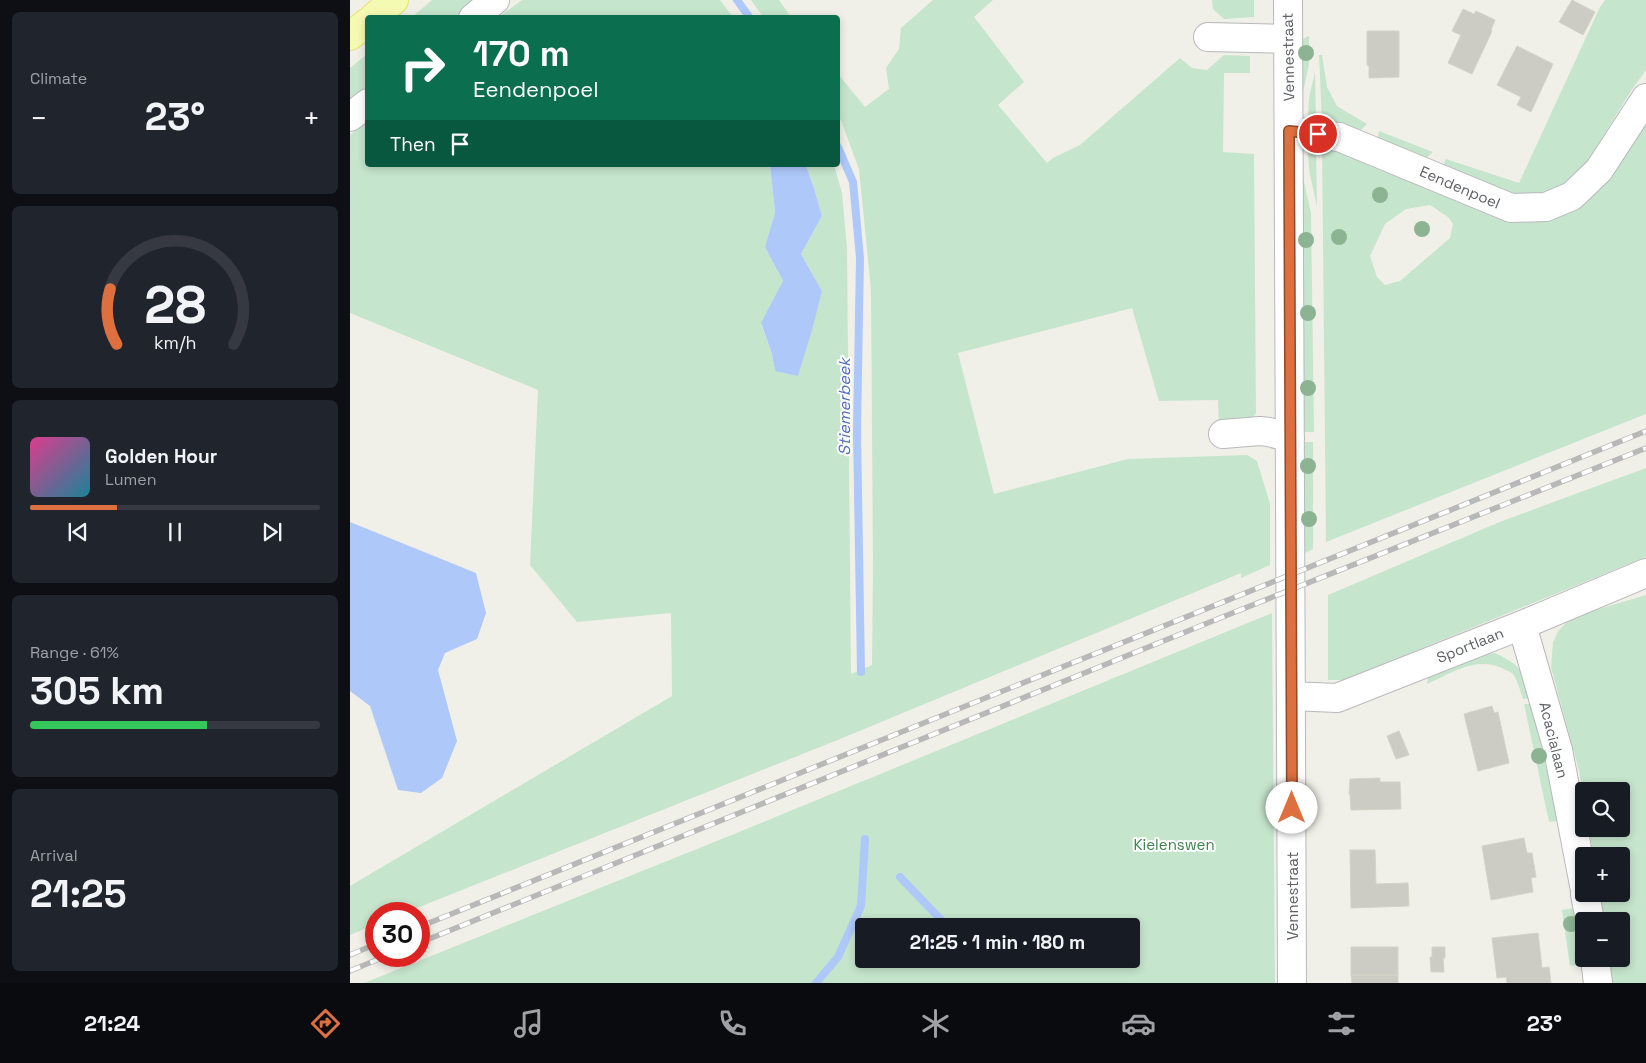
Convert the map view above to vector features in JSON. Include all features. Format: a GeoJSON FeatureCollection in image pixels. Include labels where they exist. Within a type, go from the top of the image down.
{"type":"FeatureCollection","features":[{"type":"Feature","properties":{"kind":"main road"},"geometry":{"type":"LineString","coordinates":[[376,15],[394,0]]}},
{"type":"Feature","properties":{"kind":"main road"},"geometry":{"type":"LineString","coordinates":[[350,36],[365,24]]}},
{"type":"Feature","properties":{"kind":"street"},"geometry":{"type":"LineString","coordinates":[[477,15],[495,0]]}},
{"type":"Feature","properties":{"kind":"street","name":"Vennestraat"},"geometry":{"type":"LineString","coordinates":[[1288,0],[1292,983]]}},
{"type":"Feature","properties":{"kind":"street"},"geometry":{"type":"LineString","coordinates":[[1208,37],[1288,39]]}},
{"type":"Feature","properties":{"kind":"street","name":"Eendenpoel"},"geometry":{"type":"LineString","coordinates":[[1289,131],[1340,137],[1511,208],[1546,207],[1572,196],[1598,170],[1646,98]]}},
{"type":"Feature","properties":{"kind":"street"},"geometry":{"type":"LineString","coordinates":[[350,117],[365,105]]}},
{"type":"Feature","properties":{"kind":"street"},"geometry":{"type":"LineString","coordinates":[[1224,440],[1260,431],[1290,438]]}},
{"type":"Feature","properties":{"kind":"street","name":"Sportlaan"},"geometry":{"type":"LineString","coordinates":[[1290,696],[1337,698],[1522,625],[1646,573]]}},
{"type":"Feature","properties":{"kind":"street","name":"Acacialaan"},"geometry":{"type":"LineString","coordinates":[[1522,625],[1558,750],[1577,847]]}},
{"type":"Feature","properties":{"kind":"street"},"geometry":{"type":"LineString","coordinates":[[1596,967],[1598,983]]}},
{"type":"Feature","properties":{"kind":"green space"},"geometry":{"type":"Polygon","coordinates":[[[432,0],[478,0],[459,15],[414,15],[432,0]]]}},
{"type":"Feature","properties":{"kind":"green space"},"geometry":{"type":"Polygon","coordinates":[[[522,0],[720,0],[731,15],[502,15],[522,0]]]}},
{"type":"Feature","properties":{"kind":"green space"},"geometry":{"type":"Polygon","coordinates":[[[751,0],[779,0],[790,15],[762,15],[751,0]]]}},
{"type":"Feature","properties":{"kind":"green space"},"geometry":{"type":"Polygon","coordinates":[[[933,0],[993,0],[974,17],[1024,82],[998,105],[1047,163],[1053,158],[1080,145],[1180,58],[1192,68],[1207,70],[1224,55],[1250,56],[1250,73],[1224,73],[1223,152],[1254,154],[1256,413],[1246,425],[1219,426],[1218,400],[1159,401],[1132,308],[958,353],[994,494],[1128,459],[1247,455],[1257,461],[1270,504],[1270,565],[1241,578],[1241,573],[845,737],[430,903],[365,902],[365,929],[350,935],[350,886],[672,696],[671,613],[577,622],[530,565],[538,390],[350,313],[350,135],[365,123],[365,167],[770,167],[775,212],[765,247],[783,281],[761,324],[772,354],[775,371],[822,291],[801,254],[822,216],[807,167],[835,167],[842,193],[847,248],[851,674],[872,665],[871,290],[859,169],[840,120],[840,76],[865,107],[889,89],[886,68],[899,49],[901,28],[933,0]]]}},
{"type":"Feature","properties":{"kind":"green space"},"geometry":{"type":"Polygon","coordinates":[[[1212,0],[1254,0],[1254,17],[1224,19],[1213,9],[1212,0]]]}},
{"type":"Feature","properties":{"kind":"green space"},"geometry":{"type":"Polygon","coordinates":[[[1605,0],[1646,0],[1646,70],[1579,175],[1551,195],[1510,198],[1441,169],[1446,159],[1519,183],[1600,7],[1605,0]]]}},
{"type":"Feature","properties":{"kind":"green space"},"geometry":{"type":"Polygon","coordinates":[[[1308,36],[1309,64],[1303,93],[1300,92],[1299,42],[1308,36]]]}},
{"type":"Feature","properties":{"kind":"green space"},"geometry":{"type":"Polygon","coordinates":[[[1319,55],[1322,55],[1327,87],[1337,106],[1367,124],[1358,133],[1322,123],[1319,55]]]}},
{"type":"Feature","properties":{"kind":"green space"},"geometry":{"type":"Polygon","coordinates":[[[365,56],[365,89],[350,101],[350,68],[365,56]]]}},
{"type":"Feature","properties":{"kind":"green space"},"geometry":{"type":"Polygon","coordinates":[[[1315,72],[1316,122],[1308,118],[1309,98],[1315,72]]]}},
{"type":"Feature","properties":{"kind":"green space"},"geometry":{"type":"Polygon","coordinates":[[[1646,113],[1646,414],[1326,542],[1322,142],[1528,218],[1646,113]],[[1430,205],[1406,209],[1385,224],[1370,256],[1377,277],[1385,285],[1400,281],[1450,238],[1453,224],[1448,217],[1430,205]]]}},
{"type":"Feature","properties":{"kind":"green space"},"geometry":{"type":"Polygon","coordinates":[[[1379,131],[1433,152],[1423,161],[1377,142],[1379,131]]]}},
{"type":"Feature","properties":{"kind":"green space"},"geometry":{"type":"Polygon","coordinates":[[[1316,145],[1317,207],[1309,170],[1308,149],[1316,145]]]}},
{"type":"Feature","properties":{"kind":"green space"},"geometry":{"type":"Polygon","coordinates":[[[1302,173],[1311,213],[1314,432],[1303,432],[1302,173]]]}},
{"type":"Feature","properties":{"kind":"green space"},"geometry":{"type":"Polygon","coordinates":[[[1303,442],[1313,442],[1313,549],[1305,553],[1303,442]]]}},
{"type":"Feature","properties":{"kind":"green space"},"geometry":{"type":"Polygon","coordinates":[[[1646,468],[1646,557],[1344,680],[1328,680],[1328,595],[1502,521],[1646,468]]]}},
{"type":"Feature","properties":{"kind":"green space"},"geometry":{"type":"Polygon","coordinates":[[[1646,595],[1646,983],[1612,983],[1610,967],[1630,967],[1630,912],[1603,912],[1601,902],[1630,902],[1630,847],[1592,847],[1590,837],[1630,837],[1630,782],[1581,782],[1551,667],[1553,643],[1558,631],[1572,617],[1646,595]]]}},
{"type":"Feature","properties":{"kind":"green space","name":"Kielenswen"},"geometry":{"type":"Polygon","coordinates":[[[1272,613],[1275,983],[364,983],[404,967],[430,967],[430,956],[744,830],[1272,613]]]}},
{"type":"Feature","properties":{"kind":"green space"},"geometry":{"type":"Polygon","coordinates":[[[1495,653],[1511,662],[1520,670],[1531,698],[1523,699],[1512,673],[1492,665],[1482,664],[1463,667],[1427,684],[1429,672],[1475,656],[1495,653]]]}},
{"type":"Feature","properties":{"kind":"green space"},"geometry":{"type":"Polygon","coordinates":[[[1524,704],[1531,704],[1559,821],[1549,822],[1524,704]]]}},
{"type":"Feature","properties":{"kind":"green space"},"geometry":{"type":"Polygon","coordinates":[[[1574,908],[1575,965],[1570,966],[1562,910],[1574,908]]]}},
{"type":"Feature","properties":{"kind":"water"},"geometry":{"type":"Polygon","coordinates":[[[770,167],[807,167],[822,216],[801,254],[822,291],[798,376],[775,371],[772,354],[761,323],[783,281],[765,247],[775,212],[770,167]]]}},
{"type":"Feature","properties":{"kind":"water"},"geometry":{"type":"Polygon","coordinates":[[[350,522],[476,573],[486,613],[477,639],[445,653],[438,670],[457,741],[442,778],[421,793],[398,790],[370,706],[350,691],[350,522]]]}},
{"type":"Feature","properties":{"kind":"building"},"geometry":{"type":"Polygon","coordinates":[[[1572,0],[1595,12],[1583,35],[1559,22],[1572,0]]]}},
{"type":"Feature","properties":{"kind":"building"},"geometry":{"type":"Polygon","coordinates":[[[1463,9],[1474,14],[1476,11],[1495,20],[1492,31],[1472,74],[1448,63],[1461,35],[1452,31],[1463,9]]]}},
{"type":"Feature","properties":{"kind":"building"},"geometry":{"type":"Polygon","coordinates":[[[1367,31],[1399,31],[1399,77],[1369,78],[1367,31]]]}},
{"type":"Feature","properties":{"kind":"building"},"geometry":{"type":"Polygon","coordinates":[[[1517,46],[1553,64],[1531,112],[1517,105],[1521,97],[1497,85],[1517,46]]]}},
{"type":"Feature","properties":{"kind":"building"},"geometry":{"type":"Polygon","coordinates":[[[1492,706],[1494,713],[1498,712],[1509,763],[1478,771],[1464,714],[1492,706]]]}},
{"type":"Feature","properties":{"kind":"building"},"geometry":{"type":"Polygon","coordinates":[[[1399,731],[1409,755],[1396,759],[1387,736],[1399,731]]]}},
{"type":"Feature","properties":{"kind":"building"},"geometry":{"type":"Polygon","coordinates":[[[1380,778],[1380,782],[1400,782],[1401,809],[1351,810],[1350,779],[1380,778]]]}},
{"type":"Feature","properties":{"kind":"building"},"geometry":{"type":"Polygon","coordinates":[[[1524,838],[1527,853],[1532,853],[1536,877],[1531,878],[1533,892],[1491,900],[1482,846],[1524,838]]]}},
{"type":"Feature","properties":{"kind":"building"},"geometry":{"type":"Polygon","coordinates":[[[1350,850],[1375,850],[1376,884],[1408,883],[1409,906],[1351,908],[1350,850]]]}},
{"type":"Feature","properties":{"kind":"building"},"geometry":{"type":"Polygon","coordinates":[[[1538,933],[1542,968],[1549,967],[1551,983],[1507,983],[1506,977],[1497,978],[1492,938],[1538,933]]]}},
{"type":"Feature","properties":{"kind":"building"},"geometry":{"type":"Polygon","coordinates":[[[1351,947],[1398,947],[1398,975],[1351,975],[1351,947]]]}},
{"type":"Feature","properties":{"kind":"building"},"geometry":{"type":"Polygon","coordinates":[[[1432,947],[1445,947],[1445,958],[1443,958],[1444,972],[1431,972],[1430,957],[1432,957],[1432,947]]]}},
{"type":"Feature","properties":{"kind":"building"},"geometry":{"type":"Polygon","coordinates":[[[1351,975],[1398,975],[1398,983],[1352,983],[1351,975]]]}},
{"type":"Feature","properties":{"kind":"waterway","name":"Stiemerbeek"},"geometry":{"type":"LineString","coordinates":[[737,0],[748,15]]}},
{"type":"Feature","properties":{"kind":"waterway","name":"Stiemerbeek"},"geometry":{"type":"LineString","coordinates":[[840,152],[853,182],[860,258],[857,431],[861,672]]}},
{"type":"Feature","properties":{"kind":"waterway","name":"Stiemerbeek"},"geometry":{"type":"LineString","coordinates":[[816,983],[838,957],[861,906],[865,839]]}},
{"type":"Feature","properties":{"kind":"waterway"},"geometry":{"type":"LineString","coordinates":[[900,877],[939,918]]}},
{"type":"Feature","properties":{"kind":"railway"},"geometry":{"type":"LineString","coordinates":[[430,923],[1646,431]]}},
{"type":"Feature","properties":{"kind":"railway"},"geometry":{"type":"LineString","coordinates":[[430,939],[1220,618],[1646,448]]}},
{"type":"Feature","properties":{"kind":"railway"},"geometry":{"type":"LineString","coordinates":[[350,955],[365,949]]}},
{"type":"Feature","properties":{"kind":"railway"},"geometry":{"type":"LineString","coordinates":[[350,971],[365,965]]}},
{"type":"Feature","properties":{"kind":"route"},"geometry":{"type":"LineString","coordinates":[[1292,808],[1290,696],[1289,131],[1318,134]]}}]}
